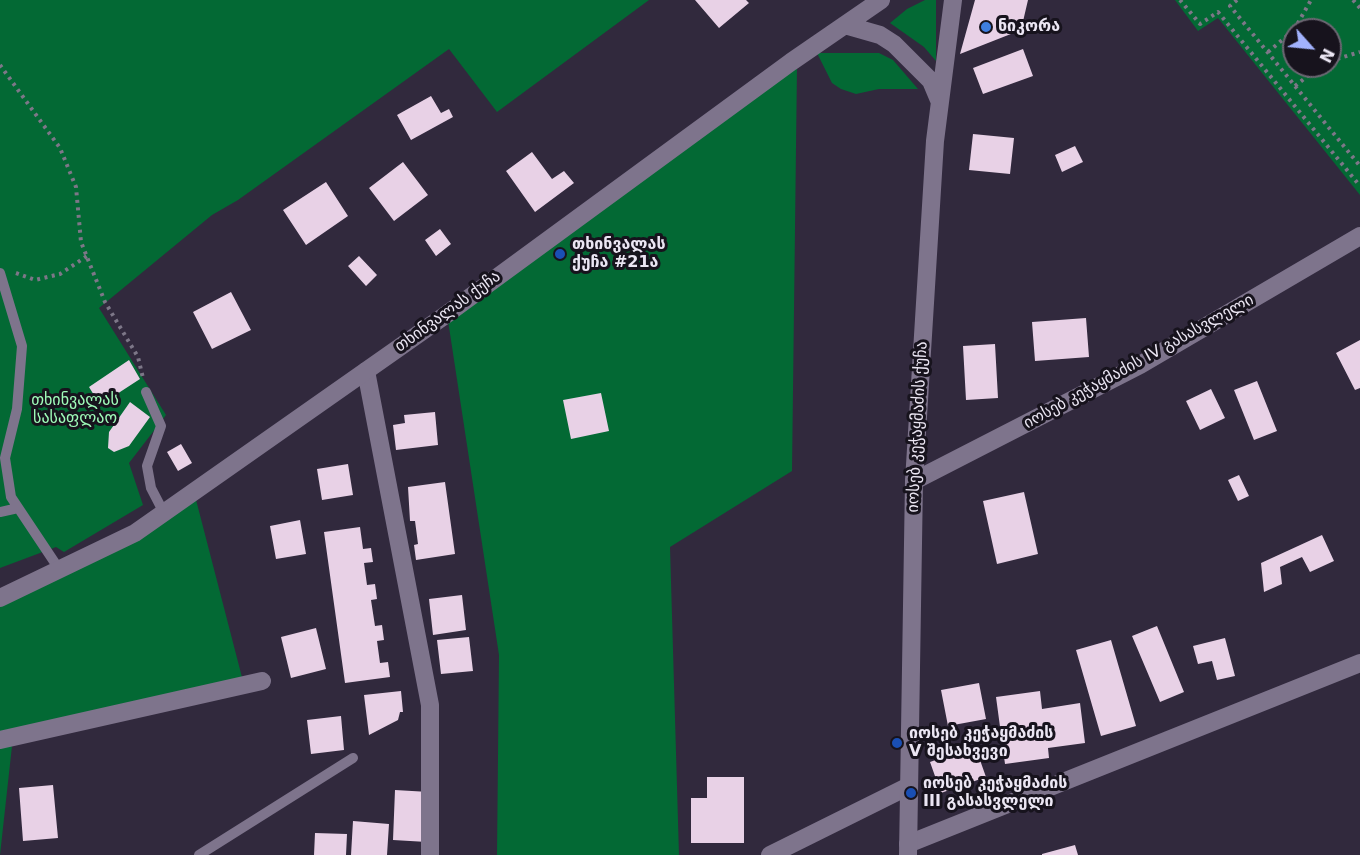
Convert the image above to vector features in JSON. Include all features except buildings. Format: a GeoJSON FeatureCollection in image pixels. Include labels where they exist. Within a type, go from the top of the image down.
{"type":"FeatureCollection","features":[{"type":"Feature","properties":{"kind":"street","name":"თხინვალას ქუჩა"},"geometry":{"type":"LineString","coordinates":[[0,598],[135,533],[366,371],[881,0]]}},
{"type":"Feature","properties":{"kind":"street","name":"იოსებ კეჭაყმაძის ქუჩა"},"geometry":{"type":"LineString","coordinates":[[908,850],[914,481],[939,100],[953,0]]}},
{"type":"Feature","properties":{"kind":"street"},"geometry":{"type":"LineString","coordinates":[[845,25],[880,35],[894,44],[931,81],[939,100]]}},
{"type":"Feature","properties":{"kind":"street","name":"იოსებ კეჭაყმაძის IV გასასვლელი"},"geometry":{"type":"LineString","coordinates":[[914,481],[1140,365],[1360,236]]}},
{"type":"Feature","properties":{"kind":"street"},"geometry":{"type":"LineString","coordinates":[[366,371],[430,705],[430,855]]}},
{"type":"Feature","properties":{"kind":"street"},"geometry":{"type":"LineString","coordinates":[[908,850],[1360,663]]}},
{"type":"Feature","properties":{"kind":"street"},"geometry":{"type":"LineString","coordinates":[[0,740],[262,681]]}},
{"type":"Feature","properties":{"kind":"street"},"geometry":{"type":"LineString","coordinates":[[770,855],[909,786]]}},
{"type":"Feature","properties":{"kind":"lane"},"geometry":{"type":"LineString","coordinates":[[0,274],[22,346],[17,409],[5,458],[11,497],[59,569]]}},
{"type":"Feature","properties":{"kind":"lane"},"geometry":{"type":"LineString","coordinates":[[146,392],[161,426],[147,466],[151,488],[164,513]]}},
{"type":"Feature","properties":{"kind":"lane"},"geometry":{"type":"LineString","coordinates":[[0,512],[18,508]]}},
{"type":"Feature","properties":{"kind":"lane"},"geometry":{"type":"LineString","coordinates":[[199,855],[353,758]]}},
{"type":"Feature","properties":{"kind":"path"},"geometry":{"type":"LineString","coordinates":[[1180,0],[1200,24],[1218,12],[1360,186]]}},
{"type":"Feature","properties":{"kind":"path"},"geometry":{"type":"LineString","coordinates":[[1237,0],[1230,6],[1360,166]]}},
{"type":"Feature","properties":{"kind":"path"},"geometry":{"type":"LineString","coordinates":[[1301,18],[1311,0]]}},
{"type":"Feature","properties":{"kind":"path"},"geometry":{"type":"LineString","coordinates":[[1353,0],[1360,8]]}},
{"type":"Feature","properties":{"kind":"path"},"geometry":{"type":"LineString","coordinates":[[1268,52],[1282,40]]}},
{"type":"Feature","properties":{"kind":"path"},"geometry":{"type":"LineString","coordinates":[[1342,57],[1360,52]]}},
{"type":"Feature","properties":{"kind":"path"},"geometry":{"type":"LineString","coordinates":[[0,65],[60,148],[76,187],[81,242],[105,302],[138,357],[146,392]]}},
{"type":"Feature","properties":{"kind":"path"},"geometry":{"type":"LineString","coordinates":[[1295,86],[1305,78]]}},
{"type":"Feature","properties":{"kind":"path"},"geometry":{"type":"LineString","coordinates":[[0,274],[14,273],[35,280],[60,274],[87,256]]}},
{"type":"Feature","properties":{"kind":"green space","name":"თხინვალას სასაფლაო"},"geometry":{"type":"Polygon","coordinates":[[[0,0],[649,0],[497,112],[449,49],[238,200],[212,215],[99,308],[166,415],[129,463],[143,505],[64,552],[56,547],[0,568],[0,0]]]}},
{"type":"Feature","properties":{"kind":"green space"},"geometry":{"type":"Polygon","coordinates":[[[925,0],[936,0],[936,61],[924,47],[890,23],[907,9],[925,0]]]}},
{"type":"Feature","properties":{"kind":"green space"},"geometry":{"type":"Polygon","coordinates":[[[1175,0],[1360,0],[1360,195],[1218,18],[1198,31],[1175,0]]]}},
{"type":"Feature","properties":{"kind":"green space"},"geometry":{"type":"Polygon","coordinates":[[[817,53],[879,53],[893,60],[918,89],[879,89],[856,94],[841,89],[832,83],[817,53]]]}},
{"type":"Feature","properties":{"kind":"green space"},"geometry":{"type":"Polygon","coordinates":[[[797,67],[792,471],[670,547],[679,855],[497,855],[499,655],[447,314],[797,67]]]}},
{"type":"Feature","properties":{"kind":"green space"},"geometry":{"type":"Polygon","coordinates":[[[194,492],[244,685],[13,737],[0,855],[0,598],[194,492]]]}},
{"type":"Feature","properties":{"kind":"place","name":"ნიკორა"},"geometry":{"type":"Point","coordinates":[986,27]}},
{"type":"Feature","properties":{"kind":"place","name":"თხინვალას ქუჩა #21ა"},"geometry":{"type":"Point","coordinates":[560,254]}},
{"type":"Feature","properties":{"kind":"place","name":"იოსებ კეჭაყმაძის V შესახვევი"},"geometry":{"type":"Point","coordinates":[897,743]}},
{"type":"Feature","properties":{"kind":"place","name":"იოსებ კეჭაყმაძის III გასასვლელი"},"geometry":{"type":"Point","coordinates":[911,793]}}]}
